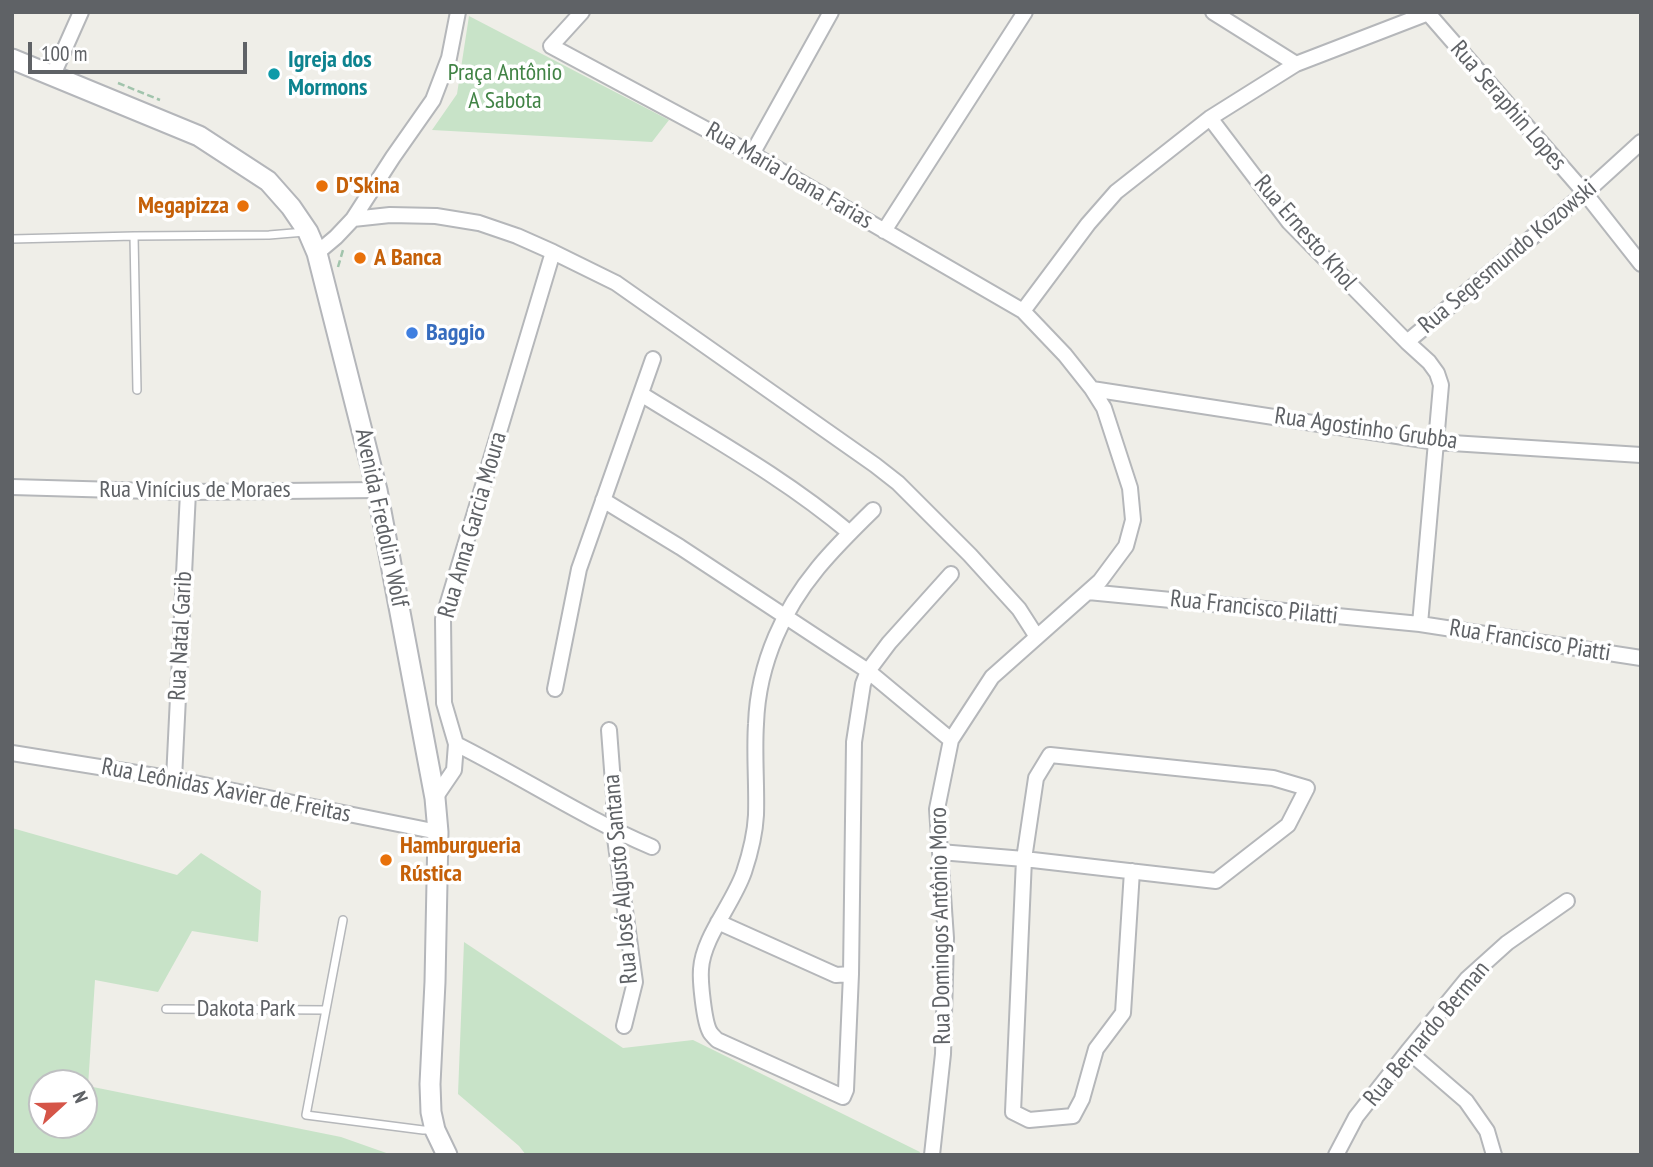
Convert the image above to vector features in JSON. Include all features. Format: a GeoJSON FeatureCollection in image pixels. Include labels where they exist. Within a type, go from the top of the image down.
{"type":"FeatureCollection","features":[{"type":"Feature","properties":{"kind":"main road","name":"Avenida Fredolin Wolf"},"geometry":{"type":"LineString","coordinates":[[12,59],[199,136],[268,181],[291,207],[308,232],[317,253],[377,490],[435,798],[438,832],[430,1084],[435,1130],[447,1155]]}},
{"type":"Feature","properties":{"kind":"street"},"geometry":{"type":"LineString","coordinates":[[53,75],[81,12]]}},
{"type":"Feature","properties":{"kind":"street"},"geometry":{"type":"LineString","coordinates":[[317,253],[353,219],[433,100],[449,58],[458,12]]}},
{"type":"Feature","properties":{"kind":"street","name":"Rua Maria Joana Farias"},"geometry":{"type":"LineString","coordinates":[[582,12],[551,46],[752,153],[1023,312]]}},
{"type":"Feature","properties":{"kind":"street"},"geometry":{"type":"LineString","coordinates":[[752,153],[831,12]]}},
{"type":"Feature","properties":{"kind":"street"},"geometry":{"type":"LineString","coordinates":[[884,230],[1025,12]]}},
{"type":"Feature","properties":{"kind":"street"},"geometry":{"type":"LineString","coordinates":[[1213,12],[1296,64]]}},
{"type":"Feature","properties":{"kind":"street"},"geometry":{"type":"LineString","coordinates":[[1023,312],[1116,191],[1210,118],[1296,64],[1428,13]]}},
{"type":"Feature","properties":{"kind":"street","name":"Rua Seraphin Lopes"},"geometry":{"type":"LineString","coordinates":[[1428,13],[1585,192],[1641,264]]}},
{"type":"Feature","properties":{"kind":"street","name":"Rua Ernesto Khol"},"geometry":{"type":"LineString","coordinates":[[1210,118],[1289,222],[1407,342]]}},
{"type":"Feature","properties":{"kind":"street","name":"Rua Segesmundo Kozowski"},"geometry":{"type":"LineString","coordinates":[[1420,624],[1441,385],[1430,362],[1407,342],[1641,142]]}},
{"type":"Feature","properties":{"kind":"street"},"geometry":{"type":"LineString","coordinates":[[353,219],[390,215],[436,216],[479,223],[517,236],[616,283],[898,482],[1019,608],[1037,637]]}},
{"type":"Feature","properties":{"kind":"street","name":"Rua Anna Garcia Moura"},"geometry":{"type":"LineString","coordinates":[[435,798],[454,770],[456,744],[444,703],[443,619],[553,252]]}},
{"type":"Feature","properties":{"kind":"street","name":"Rua Domingos Antônio Moro"},"geometry":{"type":"LineString","coordinates":[[932,1155],[943,1041],[946,938],[937,809],[951,740],[992,677],[1100,581],[1126,546],[1133,520],[1130,488],[1104,408],[1092,388],[1065,355],[1023,312]]}},
{"type":"Feature","properties":{"kind":"street"},"geometry":{"type":"LineString","coordinates":[[555,688],[579,569],[653,359]]}},
{"type":"Feature","properties":{"kind":"street","name":"Rua Agostinho Grubba"},"geometry":{"type":"LineString","coordinates":[[1092,388],[1436,442],[1641,455]]}},
{"type":"Feature","properties":{"kind":"street"},"geometry":{"type":"LineString","coordinates":[[641,394],[788,486],[850,533]]}},
{"type":"Feature","properties":{"kind":"street","name":"Rua Vinícius de Moraes"},"geometry":{"type":"LineString","coordinates":[[12,487],[188,492],[377,490]]}},
{"type":"Feature","properties":{"kind":"street","name":"Rua Natal Garib"},"geometry":{"type":"LineString","coordinates":[[174,779],[188,492]]}},
{"type":"Feature","properties":{"kind":"street"},"geometry":{"type":"LineString","coordinates":[[603,500],[680,547],[868,671],[951,740]]}},
{"type":"Feature","properties":{"kind":"street"},"geometry":{"type":"LineString","coordinates":[[873,510],[805,582],[785,617],[768,658],[756,724],[756,816],[753,837],[736,892],[703,955],[701,971],[707,1023],[717,1040],[843,1097],[846,1090],[851,974],[854,742],[863,684],[868,671],[912,616],[951,574]]}},
{"type":"Feature","properties":{"kind":"street","name":"Rua Francisco Pilatti"},"geometry":{"type":"LineString","coordinates":[[1088,592],[1420,624]]}},
{"type":"Feature","properties":{"kind":"street","name":"Rua Francisco Piatti"},"geometry":{"type":"LineString","coordinates":[[1420,624],[1641,658]]}},
{"type":"Feature","properties":{"kind":"street","name":"Rua José Algusto Santana"},"geometry":{"type":"LineString","coordinates":[[609,730],[614,831],[635,982],[624,1026]]}},
{"type":"Feature","properties":{"kind":"street"},"geometry":{"type":"LineString","coordinates":[[456,744],[614,831],[652,847]]}},
{"type":"Feature","properties":{"kind":"street","name":"Rua Leônidas Xavier de Freitas"},"geometry":{"type":"LineString","coordinates":[[12,753],[174,779],[438,832]]}},
{"type":"Feature","properties":{"kind":"street"},"geometry":{"type":"LineString","coordinates":[[940,852],[1024,859],[1132,871],[1216,881],[1287,825],[1307,788],[1273,778],[1050,755],[1036,778],[1024,859],[1013,1112],[1029,1120],[1073,1116],[1082,1099],[1097,1049],[1123,1013],[1132,871]]}},
{"type":"Feature","properties":{"kind":"street","name":"Rua Bernardo Berman"},"geometry":{"type":"LineString","coordinates":[[1336,1155],[1356,1118],[1467,979],[1507,943],[1567,901]]}},
{"type":"Feature","properties":{"kind":"street"},"geometry":{"type":"LineString","coordinates":[[718,922],[836,975],[851,974]]}},
{"type":"Feature","properties":{"kind":"street"},"geometry":{"type":"LineString","coordinates":[[1408,1051],[1466,1101],[1487,1131],[1494,1155]]}},
{"type":"Feature","properties":{"kind":"lane"},"geometry":{"type":"LineString","coordinates":[[12,239],[308,232]]}},
{"type":"Feature","properties":{"kind":"lane"},"geometry":{"type":"LineString","coordinates":[[134,236],[137,390]]}},
{"type":"Feature","properties":{"kind":"lane","name":"Dakota Park"},"geometry":{"type":"LineString","coordinates":[[343,920],[306,1115],[435,1130]]}},
{"type":"Feature","properties":{"kind":"lane","name":"Dakota Park"},"geometry":{"type":"LineString","coordinates":[[166,1009],[326,1010]]}},
{"type":"Feature","properties":{"kind":"path"},"geometry":{"type":"LineString","coordinates":[[114,81],[165,103]]}},
{"type":"Feature","properties":{"kind":"path"},"geometry":{"type":"LineString","coordinates":[[336,237],[344,248],[337,274]]}},
{"type":"Feature","properties":{"kind":"green space","name":"Praça Antônio A Sabota"},"geometry":{"type":"Polygon","coordinates":[[[469,16],[669,120],[652,142],[432,130],[457,94],[469,16]]]}},
{"type":"Feature","properties":{"kind":"green space"},"geometry":{"type":"Polygon","coordinates":[[[12,828],[177,875],[201,853],[261,891],[258,942],[192,931],[158,992],[95,980],[89,1069],[28,1069],[28,1139],[98,1139],[98,1088],[341,1137],[392,1155],[12,1155],[12,828]]]}},
{"type":"Feature","properties":{"kind":"green space"},"geometry":{"type":"Polygon","coordinates":[[[464,942],[623,1048],[693,1040],[920,1152],[919,1155],[526,1155],[458,1094],[464,942]]]}},
{"type":"Feature","properties":{"kind":"place","name":"Igreja dos Mormons"},"geometry":{"type":"Point","coordinates":[274,74]}},
{"type":"Feature","properties":{"kind":"place","name":"D'Skina"},"geometry":{"type":"Point","coordinates":[322,186]}},
{"type":"Feature","properties":{"kind":"place","name":"Megapizza"},"geometry":{"type":"Point","coordinates":[243,206]}},
{"type":"Feature","properties":{"kind":"place","name":"A Banca"},"geometry":{"type":"Point","coordinates":[360,258]}},
{"type":"Feature","properties":{"kind":"place","name":"Baggio"},"geometry":{"type":"Point","coordinates":[412,333]}},
{"type":"Feature","properties":{"kind":"place","name":"Hamburgueria Rústica"},"geometry":{"type":"Point","coordinates":[386,860]}}]}
